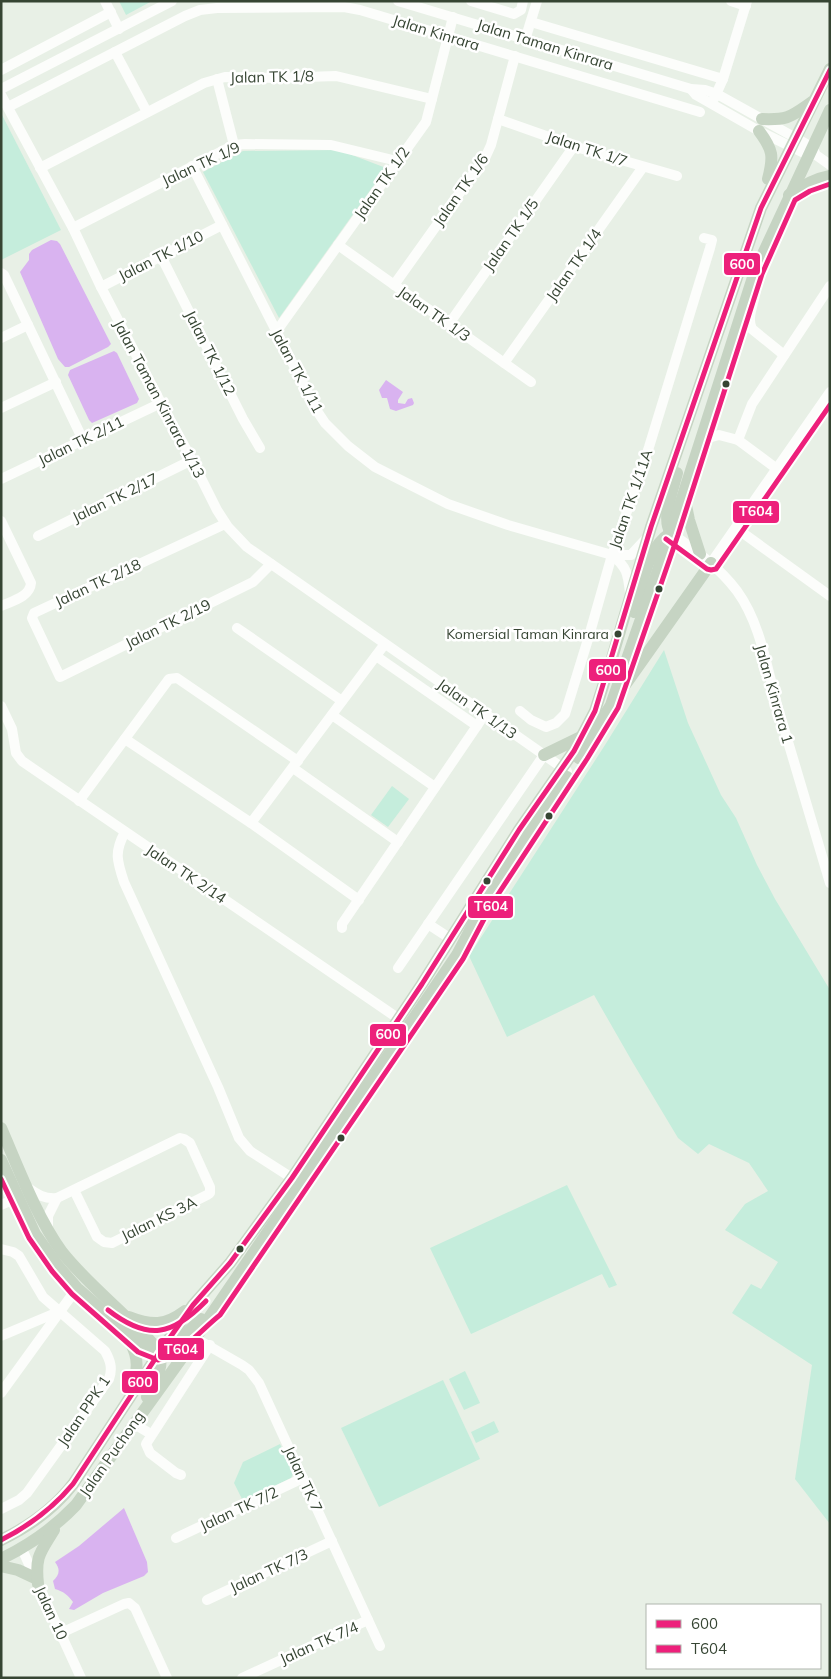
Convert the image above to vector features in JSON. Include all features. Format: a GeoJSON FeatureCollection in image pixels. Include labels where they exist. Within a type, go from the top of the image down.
{"type":"FeatureCollection","features":[{"type":"Feature","properties":{"kind":"main road","name":"Jalan Puchong"},"geometry":{"type":"LineString","coordinates":[[1,1540],[25,1527],[60,1502],[158,1353],[193,1304],[230,1263],[292,1178],[451,940],[478,893],[514,838],[566,771],[594,711],[612,658],[647,538],[761,208],[830,69]]}},
{"type":"Feature","properties":{"kind":"main road"},"geometry":{"type":"LineString","coordinates":[[761,208],[773,160],[772,151],[760,125],[782,120],[813,101]]}},
{"type":"Feature","properties":{"kind":"main road","name":"Jalan Puchong"},"geometry":{"type":"LineString","coordinates":[[1,1558],[22,1549],[58,1524],[76,1505],[195,1338],[457,955],[488,898],[566,771],[611,705],[671,533],[755,271],[830,110]]}},
{"type":"Feature","properties":{"kind":"main road"},"geometry":{"type":"LineString","coordinates":[[789,195],[806,184],[830,176]]}},
{"type":"Feature","properties":{"kind":"main road"},"geometry":{"type":"LineString","coordinates":[[594,711],[609,688],[621,656],[650,557],[660,541],[671,533],[666,517],[680,463],[683,432]]}},
{"type":"Feature","properties":{"kind":"main road"},"geometry":{"type":"LineString","coordinates":[[684,493],[689,520],[700,554]]}},
{"type":"Feature","properties":{"kind":"main road"},"geometry":{"type":"LineString","coordinates":[[611,705],[711,563]]}},
{"type":"Feature","properties":{"kind":"main road"},"geometry":{"type":"LineString","coordinates":[[544,755],[581,737]]}},
{"type":"Feature","properties":{"kind":"main road"},"geometry":{"type":"LineString","coordinates":[[1,1128],[35,1203],[62,1252],[123,1320],[143,1346],[158,1353]]}},
{"type":"Feature","properties":{"kind":"main road"},"geometry":{"type":"LineString","coordinates":[[1,1160],[17,1198],[40,1241],[77,1288],[123,1320],[156,1324],[176,1317],[193,1304]]}},
{"type":"Feature","properties":{"kind":"main road"},"geometry":{"type":"LineString","coordinates":[[158,1353],[176,1344],[200,1319],[214,1310]]}},
{"type":"Feature","properties":{"kind":"main road"},"geometry":{"type":"LineString","coordinates":[[123,1320],[134,1349],[138,1367],[137,1375],[127,1401]]}},
{"type":"Feature","properties":{"kind":"main road"},"geometry":{"type":"LineString","coordinates":[[136,1420],[160,1366],[158,1353]]}},
{"type":"Feature","properties":{"kind":"main road"},"geometry":{"type":"LineString","coordinates":[[1,1549],[14,1546],[22,1549],[29,1536],[39,1530],[54,1515],[60,1502]]}},
{"type":"Feature","properties":{"kind":"main road"},"geometry":{"type":"LineString","coordinates":[[37,1581],[36,1565],[39,1552],[58,1524]]}},
{"type":"Feature","properties":{"kind":"main road"},"geometry":{"type":"LineString","coordinates":[[1,1566],[18,1570],[37,1581]]}},
{"type":"Feature","properties":{"kind":"street"},"geometry":{"type":"LineString","coordinates":[[105,1],[119,29]]}},
{"type":"Feature","properties":{"kind":"street"},"geometry":{"type":"LineString","coordinates":[[1,89],[172,1]]}},
{"type":"Feature","properties":{"kind":"street","name":"Jalan Taman Kinrara"},"geometry":{"type":"LineString","coordinates":[[398,1],[690,89],[705,90],[716,94],[760,125]]}},
{"type":"Feature","properties":{"kind":"street"},"geometry":{"type":"LineString","coordinates":[[472,1],[514,14],[521,10],[523,1]]}},
{"type":"Feature","properties":{"kind":"street"},"geometry":{"type":"LineString","coordinates":[[525,40],[537,1]]}},
{"type":"Feature","properties":{"kind":"street"},"geometry":{"type":"LineString","coordinates":[[712,104],[724,79],[747,4],[731,1]]}},
{"type":"Feature","properties":{"kind":"street","name":"Jalan Kinrara"},"geometry":{"type":"LineString","coordinates":[[8,107],[200,10],[217,8],[344,7],[360,10],[700,112]]}},
{"type":"Feature","properties":{"kind":"street"},"geometry":{"type":"LineString","coordinates":[[1,70],[110,12]]}},
{"type":"Feature","properties":{"kind":"street","name":"Jalan TK 1/2"},"geometry":{"type":"LineString","coordinates":[[276,332],[426,122],[453,17]]}},
{"type":"Feature","properties":{"kind":"street"},"geometry":{"type":"LineString","coordinates":[[531,22],[724,79]]}},
{"type":"Feature","properties":{"kind":"street"},"geometry":{"type":"LineString","coordinates":[[115,52],[147,112]]}},
{"type":"Feature","properties":{"kind":"street","name":"Jalan TK 1/6"},"geometry":{"type":"LineString","coordinates":[[394,285],[486,156],[515,56]]}},
{"type":"Feature","properties":{"kind":"street","name":"Jalan TK 1/8"},"geometry":{"type":"LineString","coordinates":[[40,168],[204,83],[225,77],[336,76],[432,99]]}},
{"type":"Feature","properties":{"kind":"street"},"geometry":{"type":"LineString","coordinates":[[217,79],[234,145]]}},
{"type":"Feature","properties":{"kind":"street","name":"Jalan Taman Kinrara"},"geometry":{"type":"LineString","coordinates":[[690,89],[696,95],[712,104],[793,141],[830,165]]}},
{"type":"Feature","properties":{"kind":"street","name":"Jalan Taman Kinrara 1/13"},"geometry":{"type":"LineString","coordinates":[[1,95],[73,228],[160,403],[225,524],[247,547],[384,644]]}},
{"type":"Feature","properties":{"kind":"street","name":"Jalan TK 1/7"},"geometry":{"type":"LineString","coordinates":[[498,119],[574,146],[676,176]]}},
{"type":"Feature","properties":{"kind":"street","name":"Jalan TK 1/9"},"geometry":{"type":"LineString","coordinates":[[73,228],[234,145],[332,145],[350,148],[397,162]]}},
{"type":"Feature","properties":{"kind":"street","name":"Jalan TK 1/5"},"geometry":{"type":"LineString","coordinates":[[449,324],[574,146]]}},
{"type":"Feature","properties":{"kind":"street","name":"Jalan TK 1/11"},"geometry":{"type":"LineString","coordinates":[[192,166],[317,411],[325,423],[348,446],[379,469],[448,504],[508,525],[612,555]]}},
{"type":"Feature","properties":{"kind":"street","name":"Jalan TK 1/4"},"geometry":{"type":"LineString","coordinates":[[504,363],[643,167]]}},
{"type":"Feature","properties":{"kind":"street","name":"Jalan TK 1/10"},"geometry":{"type":"LineString","coordinates":[[101,287],[222,225]]}},
{"type":"Feature","properties":{"kind":"street","name":"Jalan TK 1/11A"},"geometry":{"type":"LineString","coordinates":[[520,711],[530,720],[546,727],[556,723],[565,714],[612,555],[710,248],[712,240],[704,238]]}},
{"type":"Feature","properties":{"kind":"street","name":"Jalan TK 1/3"},"geometry":{"type":"LineString","coordinates":[[338,245],[531,382]]}},
{"type":"Feature","properties":{"kind":"street","name":"Jalan TK 1/12"},"geometry":{"type":"LineString","coordinates":[[161,256],[243,419],[260,448]]}},
{"type":"Feature","properties":{"kind":"street"},"geometry":{"type":"LineString","coordinates":[[755,271],[756,290],[750,325],[752,329],[784,355]]}},
{"type":"Feature","properties":{"kind":"street"},"geometry":{"type":"LineString","coordinates":[[1,273],[4,274],[83,440]]}},
{"type":"Feature","properties":{"kind":"street"},"geometry":{"type":"LineString","coordinates":[[738,440],[752,404],[830,286]]}},
{"type":"Feature","properties":{"kind":"street"},"geometry":{"type":"LineString","coordinates":[[1,338],[28,325]]}},
{"type":"Feature","properties":{"kind":"street"},"geometry":{"type":"LineString","coordinates":[[1,408],[56,382]]}},
{"type":"Feature","properties":{"kind":"street"},"geometry":{"type":"LineString","coordinates":[[711,563],[830,392]]}},
{"type":"Feature","properties":{"kind":"street","name":"Jalan TK 2/11"},"geometry":{"type":"LineString","coordinates":[[1,479],[160,403]]}},
{"type":"Feature","properties":{"kind":"street"},"geometry":{"type":"LineString","coordinates":[[701,440],[720,435],[738,440],[777,469]]}},
{"type":"Feature","properties":{"kind":"street","name":"Jalan TK 2/17"},"geometry":{"type":"LineString","coordinates":[[38,536],[192,460]]}},
{"type":"Feature","properties":{"kind":"street"},"geometry":{"type":"LineString","coordinates":[[1,522],[5,540],[31,583],[31,589],[26,594],[1,606]]}},
{"type":"Feature","properties":{"kind":"street","name":"Jalan TK 2/18"},"geometry":{"type":"LineString","coordinates":[[60,677],[32,618],[34,613],[225,524]]}},
{"type":"Feature","properties":{"kind":"street"},"geometry":{"type":"LineString","coordinates":[[736,528],[830,596]]}},
{"type":"Feature","properties":{"kind":"street","name":"Jalan Kinrara 1"},"geometry":{"type":"LineString","coordinates":[[671,533],[711,563],[736,590],[749,611],[830,884]]}},
{"type":"Feature","properties":{"kind":"street"},"geometry":{"type":"LineString","coordinates":[[612,555],[631,555],[640,548],[647,538]]}},
{"type":"Feature","properties":{"kind":"street"},"geometry":{"type":"LineString","coordinates":[[612,555],[620,562],[628,574],[630,594]]}},
{"type":"Feature","properties":{"kind":"street","name":"Jalan TK 2/19"},"geometry":{"type":"LineString","coordinates":[[60,677],[253,582],[271,564]]}},
{"type":"Feature","properties":{"kind":"street"},"geometry":{"type":"LineString","coordinates":[[237,628],[342,701]]}},
{"type":"Feature","properties":{"kind":"street"},"geometry":{"type":"LineString","coordinates":[[251,823],[384,644]]}},
{"type":"Feature","properties":{"kind":"street","name":"Jalan TK 1/13"},"geometry":{"type":"LineString","coordinates":[[384,644],[566,771]]}},
{"type":"Feature","properties":{"kind":"street"},"geometry":{"type":"LineString","coordinates":[[376,656],[477,726]]}},
{"type":"Feature","properties":{"kind":"street"},"geometry":{"type":"LineString","coordinates":[[79,801],[169,679],[177,678],[398,842]]}},
{"type":"Feature","properties":{"kind":"street","name":"Jalan TK 2/14"},"geometry":{"type":"LineString","coordinates":[[1,706],[12,729],[16,753],[22,761],[399,1019]]}},
{"type":"Feature","properties":{"kind":"street"},"geometry":{"type":"LineString","coordinates":[[342,928],[342,924],[485,714]]}},
{"type":"Feature","properties":{"kind":"street"},"geometry":{"type":"LineString","coordinates":[[332,715],[435,787]]}},
{"type":"Feature","properties":{"kind":"street"},"geometry":{"type":"LineString","coordinates":[[125,739],[251,823],[359,900]]}},
{"type":"Feature","properties":{"kind":"street"},"geometry":{"type":"LineString","coordinates":[[398,968],[544,755]]}},
{"type":"Feature","properties":{"kind":"street"},"geometry":{"type":"LineString","coordinates":[[125,832],[118,845],[117,861],[124,882],[218,1086],[239,1138],[256,1155],[292,1178]]}},
{"type":"Feature","properties":{"kind":"street"},"geometry":{"type":"LineString","coordinates":[[428,924],[451,940]]}},
{"type":"Feature","properties":{"kind":"street","name":"Jalan KS 3A"},"geometry":{"type":"LineString","coordinates":[[57,1198],[180,1138],[184,1138],[190,1143],[210,1187],[210,1193],[112,1243],[104,1242],[98,1237],[74,1190]]}},
{"type":"Feature","properties":{"kind":"street"},"geometry":{"type":"LineString","coordinates":[[1,1205],[17,1198],[26,1184],[40,1196],[49,1199],[57,1198]]}},
{"type":"Feature","properties":{"kind":"street"},"geometry":{"type":"LineString","coordinates":[[17,1198],[35,1203]]}},
{"type":"Feature","properties":{"kind":"street"},"geometry":{"type":"LineString","coordinates":[[48,1229],[48,1216],[57,1198]]}},
{"type":"Feature","properties":{"kind":"street","name":"Jalan PPK 1"},"geometry":{"type":"LineString","coordinates":[[1,1249],[13,1252],[19,1256],[43,1297],[105,1351],[110,1360],[111,1374],[27,1493],[1,1509]]}},
{"type":"Feature","properties":{"kind":"street"},"geometry":{"type":"LineString","coordinates":[[1,1393],[77,1288]]}},
{"type":"Feature","properties":{"kind":"street"},"geometry":{"type":"LineString","coordinates":[[1,1336],[59,1312]]}},
{"type":"Feature","properties":{"kind":"street","name":"Jalan TK 7"},"geometry":{"type":"LineString","coordinates":[[195,1338],[242,1365],[255,1377],[380,1646]]}},
{"type":"Feature","properties":{"kind":"street"},"geometry":{"type":"LineString","coordinates":[[181,1475],[176,1474],[150,1453],[146,1444],[210,1346]]}},
{"type":"Feature","properties":{"kind":"street"},"geometry":{"type":"LineString","coordinates":[[136,1420],[151,1434]]}},
{"type":"Feature","properties":{"kind":"street","name":"Jalan TK 7/2"},"geometry":{"type":"LineString","coordinates":[[176,1538],[303,1478]]}},
{"type":"Feature","properties":{"kind":"street","name":"Jalan TK 7/3"},"geometry":{"type":"LineString","coordinates":[[207,1600],[332,1542]]}},
{"type":"Feature","properties":{"kind":"street","name":"Jalan 10"},"geometry":{"type":"LineString","coordinates":[[22,1549],[81,1678]]}},
{"type":"Feature","properties":{"kind":"street"},"geometry":{"type":"LineString","coordinates":[[60,1633],[124,1604],[129,1604],[135,1608],[167,1678]]}},
{"type":"Feature","properties":{"kind":"street","name":"Jalan TK 7/4"},"geometry":{"type":"LineString","coordinates":[[242,1678],[368,1620]]}},
{"type":"Feature","properties":{"kind":"green space"},"geometry":{"type":"Polygon","coordinates":[[[119,1],[152,1],[126,15],[119,1]]]}},
{"type":"Feature","properties":{"kind":"green space"},"geometry":{"type":"Polygon","coordinates":[[[1,113],[61,230],[1,260],[1,113]]]}},
{"type":"Feature","properties":{"kind":"green space"},"geometry":{"type":"Polygon","coordinates":[[[339,150],[386,168],[279,318],[203,172],[243,151],[339,150]]]}},
{"type":"Feature","properties":{"kind":"green space"},"geometry":{"type":"Polygon","coordinates":[[[664,650],[688,723],[721,795],[736,818],[775,899],[830,990],[830,1524],[795,1479],[812,1365],[732,1313],[751,1284],[761,1289],[778,1262],[725,1230],[745,1204],[768,1191],[749,1163],[709,1144],[698,1154],[678,1138],[594,995],[507,1037],[469,956],[664,650]]]}},
{"type":"Feature","properties":{"kind":"green space"},"geometry":{"type":"Polygon","coordinates":[[[392,786],[409,799],[388,827],[371,815],[392,786]]]}},
{"type":"Feature","properties":{"kind":"green space"},"geometry":{"type":"Polygon","coordinates":[[[567,1185],[617,1285],[609,1288],[602,1274],[471,1334],[430,1248],[567,1185]]]}},
{"type":"Feature","properties":{"kind":"green space"},"geometry":{"type":"Polygon","coordinates":[[[465,1371],[480,1403],[464,1410],[449,1379],[465,1371]]]}},
{"type":"Feature","properties":{"kind":"green space"},"geometry":{"type":"Polygon","coordinates":[[[443,1380],[480,1459],[379,1507],[341,1428],[443,1380]]]}},
{"type":"Feature","properties":{"kind":"green space"},"geometry":{"type":"Polygon","coordinates":[[[494,1421],[499,1432],[476,1443],[471,1432],[494,1421]]]}},
{"type":"Feature","properties":{"kind":"green space"},"geometry":{"type":"Polygon","coordinates":[[[280,1444],[294,1472],[291,1478],[243,1501],[234,1483],[243,1462],[280,1444]]]}},
{"type":"Feature","properties":{"kind":"shaded area"},"geometry":{"type":"Polygon","coordinates":[[[51,240],[57,241],[60,244],[111,344],[69,367],[65,367],[58,359],[20,272],[29,260],[29,254],[32,250],[51,240]]]}},
{"type":"Feature","properties":{"kind":"shaded area"},"geometry":{"type":"Polygon","coordinates":[[[114,351],[117,353],[139,399],[137,403],[92,423],[68,375],[70,370],[114,351]]]}},
{"type":"Feature","properties":{"kind":"shaded area"},"geometry":{"type":"Polygon","coordinates":[[[386,380],[403,392],[398,403],[405,404],[408,399],[412,398],[413,405],[396,411],[390,409],[387,398],[382,398],[379,390],[386,380]]]}},
{"type":"Feature","properties":{"kind":"shaded area"},"geometry":{"type":"Polygon","coordinates":[[[124,1508],[147,1562],[148,1572],[144,1576],[103,1593],[74,1610],[69,1609],[73,1602],[61,1591],[55,1589],[53,1581],[59,1570],[55,1562],[79,1546],[124,1508]]]}},
{"type":"Feature","properties":{"kind":"transit line","name":"600"},"geometry":{"type":"LineString","coordinates":[[1,1540],[40,1516],[73,1484],[159,1353],[193,1305],[230,1263],[292,1178],[422,984],[519,830],[574,751],[595,711],[651,527],[761,208],[830,70]]}},
{"type":"Feature","properties":{"kind":"transit line","name":"T604"},"geometry":{"type":"LineString","coordinates":[[1,1179],[29,1238],[52,1271],[72,1294],[138,1352],[158,1360],[166,1358],[182,1348],[220,1315],[463,959],[493,902],[587,759],[618,708],[678,535],[762,274],[795,200],[810,191],[830,184]]}},
{"type":"Feature","properties":{"kind":"transit line","name":"T604"},"geometry":{"type":"LineString","coordinates":[[666,539],[707,569],[716,569],[830,405]]}},
{"type":"Feature","properties":{"kind":"transit line","name":"T604"},"geometry":{"type":"LineString","coordinates":[[108,1310],[135,1327],[159,1330],[182,1322],[206,1301]]}},
{"type":"Feature","properties":{"kind":"place","name":"Komersial Taman Kinrara"},"geometry":{"type":"Point","coordinates":[618,634]}}]}
